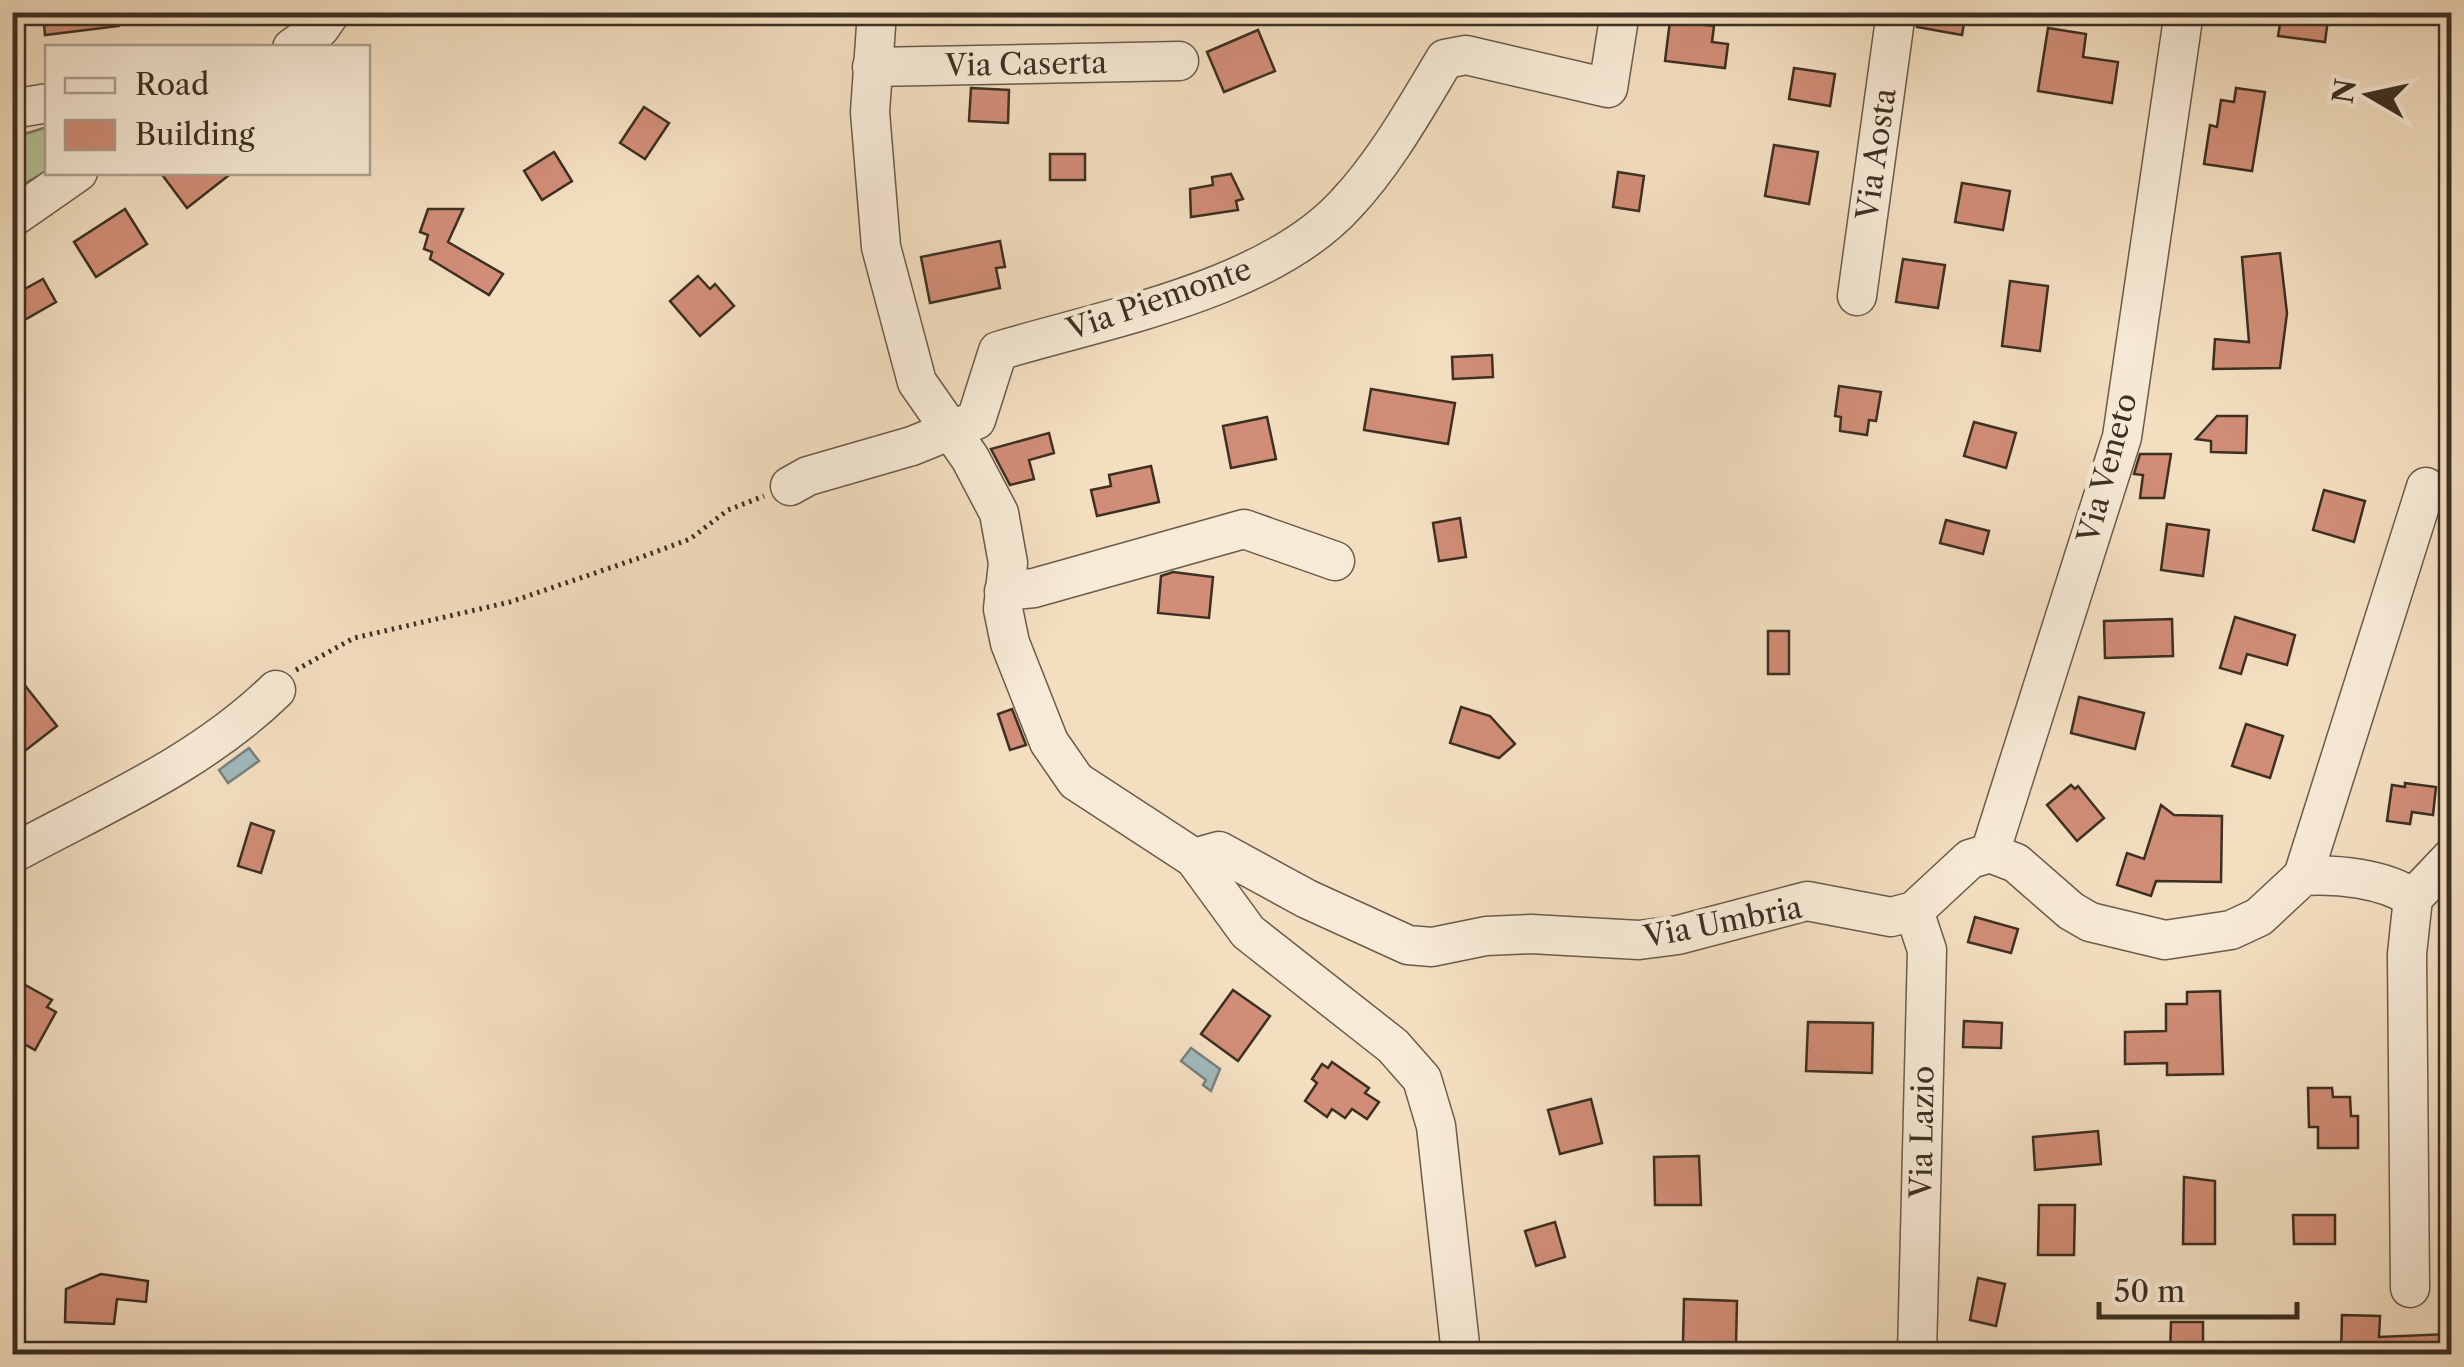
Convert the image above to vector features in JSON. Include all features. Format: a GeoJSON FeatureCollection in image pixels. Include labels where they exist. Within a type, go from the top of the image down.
{"type":"FeatureCollection","features":[{"type":"Feature","properties":{"kind":"street"},"geometry":{"type":"LineString","coordinates":[[296,45],[320,28],[331,12]]}},
{"type":"Feature","properties":{"kind":"street"},"geometry":{"type":"LineString","coordinates":[[877,12],[870,112],[881,247],[916,382],[970,458],[999,513],[1008,562],[1004,592],[1010,643],[1063,767],[1076,781],[1194,858],[1248,932],[1393,1046],[1422,1079],[1436,1126],[1461,1354]]}},
{"type":"Feature","properties":{"kind":"street","name":"Via Piemonte"},"geometry":{"type":"LineString","coordinates":[[948,429],[976,420],[998,351],[1233,280],[1288,250],[1346,205],[1445,59],[1466,55],[1608,88],[1620,12]]}},
{"type":"Feature","properties":{"kind":"street","name":"Via Aosta"},"geometry":{"type":"LineString","coordinates":[[1856,296],[1896,12]]}},
{"type":"Feature","properties":{"kind":"street","name":"Via Veneto"},"geometry":{"type":"LineString","coordinates":[[1990,853],[2122,437],[2184,12]]}},
{"type":"Feature","properties":{"kind":"street","name":"Via Caserta"},"geometry":{"type":"LineString","coordinates":[[872,67],[1180,61]]}},
{"type":"Feature","properties":{"kind":"street"},"geometry":{"type":"LineString","coordinates":[[12,218],[74,175]]}},
{"type":"Feature","properties":{"kind":"street"},"geometry":{"type":"LineString","coordinates":[[790,486],[808,476],[912,446],[948,429]]}},
{"type":"Feature","properties":{"kind":"street"},"geometry":{"type":"LineString","coordinates":[[1914,911],[1970,859],[1990,853],[2016,863],[2070,911],[2090,922],[2166,940],[2231,930],[2259,917],[2303,876],[2426,487]]}},
{"type":"Feature","properties":{"kind":"street"},"geometry":{"type":"LineString","coordinates":[[1004,592],[1034,588],[1244,529],[1335,561]]}},
{"type":"Feature","properties":{"kind":"street"},"geometry":{"type":"LineString","coordinates":[[16,847],[212,745],[276,690]]}},
{"type":"Feature","properties":{"kind":"street","name":"Via Umbria"},"geometry":{"type":"LineString","coordinates":[[1194,858],[1219,851],[1408,945],[1432,946],[1530,934],[1640,940],[1678,935],[1807,901],[1891,916],[1914,911]]}},
{"type":"Feature","properties":{"kind":"street"},"geometry":{"type":"LineString","coordinates":[[2410,1288],[2407,954],[2412,898],[2452,858]]}},
{"type":"Feature","properties":{"kind":"street"},"geometry":{"type":"LineString","coordinates":[[2303,876],[2331,875],[2400,890],[2412,898]]}},
{"type":"Feature","properties":{"kind":"street","name":"Via Lazio"},"geometry":{"type":"LineString","coordinates":[[1914,911],[1927,950],[1917,1354]]}},
{"type":"Feature","properties":{"kind":"path"},"geometry":{"type":"LineString","coordinates":[[276,690],[312,658],[354,638],[510,602],[639,558],[690,539],[728,510],[790,486]]}},
{"type":"Feature","properties":{"kind":"green space"},"geometry":{"type":"Polygon","coordinates":[[[45,128],[45,172],[20,186],[13,173],[18,136],[45,128]]]}},
{"type":"Feature","properties":{"kind":"water"},"geometry":{"type":"Polygon","coordinates":[[[249,748],[259,761],[228,783],[219,770],[249,748]]]}},
{"type":"Feature","properties":{"kind":"water"},"geometry":{"type":"Polygon","coordinates":[[[1191,1048],[1220,1069],[1211,1091],[1203,1085],[1206,1080],[1181,1061],[1191,1048]]]}},
{"type":"Feature","properties":{"kind":"building"},"geometry":{"type":"Polygon","coordinates":[[[43,12],[118,12],[119,26],[45,35],[43,12]]]}},
{"type":"Feature","properties":{"kind":"building"},"geometry":{"type":"Polygon","coordinates":[[[1918,12],[1966,12],[1962,35],[1917,27],[1918,12]]]}},
{"type":"Feature","properties":{"kind":"building"},"geometry":{"type":"Polygon","coordinates":[[[2282,12],[2329,12],[2325,42],[2278,36],[2282,12]]]}},
{"type":"Feature","properties":{"kind":"building"},"geometry":{"type":"Polygon","coordinates":[[[1670,21],[1714,26],[1712,42],[1728,44],[1725,68],[1665,61],[1670,21]]]}},
{"type":"Feature","properties":{"kind":"building"},"geometry":{"type":"Polygon","coordinates":[[[2048,28],[2086,34],[2083,57],[2118,62],[2112,103],[2038,91],[2048,28]]]}},
{"type":"Feature","properties":{"kind":"building"},"geometry":{"type":"Polygon","coordinates":[[[1258,30],[1275,71],[1224,92],[1207,52],[1258,30]]]}},
{"type":"Feature","properties":{"kind":"building"},"geometry":{"type":"Polygon","coordinates":[[[1794,68],[1835,74],[1830,106],[1789,99],[1794,68]]]}},
{"type":"Feature","properties":{"kind":"building"},"geometry":{"type":"Polygon","coordinates":[[[971,88],[1009,90],[1008,123],[969,121],[971,88]]]}},
{"type":"Feature","properties":{"kind":"building"},"geometry":{"type":"Polygon","coordinates":[[[2236,88],[2265,92],[2252,171],[2204,164],[2210,125],[2217,127],[2221,100],[2234,102],[2236,88]]]}},
{"type":"Feature","properties":{"kind":"building"},"geometry":{"type":"Polygon","coordinates":[[[644,107],[669,123],[645,159],[620,143],[644,107]]]}},
{"type":"Feature","properties":{"kind":"building"},"geometry":{"type":"Polygon","coordinates":[[[1774,145],[1818,152],[1809,204],[1765,196],[1774,145]]]}},
{"type":"Feature","properties":{"kind":"building"},"geometry":{"type":"Polygon","coordinates":[[[554,152],[572,181],[542,200],[524,171],[554,152]]]}},
{"type":"Feature","properties":{"kind":"building"},"geometry":{"type":"Polygon","coordinates":[[[1050,154],[1085,154],[1085,180],[1050,180],[1050,154]]]}},
{"type":"Feature","properties":{"kind":"building"},"geometry":{"type":"Polygon","coordinates":[[[1618,172],[1644,176],[1639,211],[1613,207],[1618,172]]]}},
{"type":"Feature","properties":{"kind":"building"},"geometry":{"type":"Polygon","coordinates":[[[1231,174],[1243,199],[1236,201],[1238,210],[1191,217],[1190,189],[1213,185],[1212,177],[1231,174]]]}},
{"type":"Feature","properties":{"kind":"building"},"geometry":{"type":"Polygon","coordinates":[[[162,175],[229,175],[187,208],[162,175]]]}},
{"type":"Feature","properties":{"kind":"building"},"geometry":{"type":"Polygon","coordinates":[[[1962,183],[2010,191],[2003,230],[1955,222],[1962,183]]]}},
{"type":"Feature","properties":{"kind":"building"},"geometry":{"type":"Polygon","coordinates":[[[125,209],[147,244],[96,277],[74,242],[125,209]]]}},
{"type":"Feature","properties":{"kind":"building"},"geometry":{"type":"Polygon","coordinates":[[[428,209],[463,209],[448,242],[503,274],[489,295],[430,259],[432,252],[424,249],[428,235],[420,232],[428,209]]]}},
{"type":"Feature","properties":{"kind":"building"},"geometry":{"type":"Polygon","coordinates":[[[1000,241],[1005,267],[996,268],[1000,288],[930,303],[921,257],[1000,241]]]}},
{"type":"Feature","properties":{"kind":"building"},"geometry":{"type":"Polygon","coordinates":[[[2280,253],[2287,313],[2280,368],[2213,369],[2215,339],[2249,342],[2242,257],[2280,253]]]}},
{"type":"Feature","properties":{"kind":"building"},"geometry":{"type":"Polygon","coordinates":[[[1903,259],[1945,265],[1938,308],[1896,302],[1903,259]]]}},
{"type":"Feature","properties":{"kind":"building"},"geometry":{"type":"Polygon","coordinates":[[[698,276],[710,289],[715,284],[734,306],[700,336],[670,301],[698,276]]]}},
{"type":"Feature","properties":{"kind":"building"},"geometry":{"type":"Polygon","coordinates":[[[43,279],[56,302],[12,327],[12,296],[43,279]]]}},
{"type":"Feature","properties":{"kind":"building"},"geometry":{"type":"Polygon","coordinates":[[[2010,281],[2048,286],[2040,351],[2002,346],[2010,281]]]}},
{"type":"Feature","properties":{"kind":"building"},"geometry":{"type":"Polygon","coordinates":[[[1492,355],[1493,377],[1453,379],[1452,357],[1492,355]]]}},
{"type":"Feature","properties":{"kind":"building"},"geometry":{"type":"Polygon","coordinates":[[[1839,386],[1881,392],[1876,421],[1869,420],[1867,435],[1840,431],[1841,417],[1835,416],[1839,386]]]}},
{"type":"Feature","properties":{"kind":"building"},"geometry":{"type":"Polygon","coordinates":[[[1371,389],[1455,403],[1448,444],[1364,430],[1371,389]]]}},
{"type":"Feature","properties":{"kind":"building"},"geometry":{"type":"Polygon","coordinates":[[[2217,416],[2247,416],[2246,453],[2211,452],[2211,441],[2196,439],[2217,416]]]}},
{"type":"Feature","properties":{"kind":"building"},"geometry":{"type":"Polygon","coordinates":[[[1267,417],[1276,459],[1231,468],[1223,426],[1267,417]]]}},
{"type":"Feature","properties":{"kind":"building"},"geometry":{"type":"Polygon","coordinates":[[[1974,422],[2016,433],[2006,468],[1964,456],[1974,422]]]}},
{"type":"Feature","properties":{"kind":"building"},"geometry":{"type":"Polygon","coordinates":[[[1049,433],[1054,453],[1029,460],[1034,479],[1010,485],[991,449],[1049,433]]]}},
{"type":"Feature","properties":{"kind":"building"},"geometry":{"type":"Polygon","coordinates":[[[2140,454],[2171,454],[2164,498],[2140,498],[2143,475],[2134,474],[2140,454]]]}},
{"type":"Feature","properties":{"kind":"building"},"geometry":{"type":"Polygon","coordinates":[[[1151,466],[1159,502],[1097,516],[1091,490],[1111,486],[1109,475],[1151,466]]]}},
{"type":"Feature","properties":{"kind":"building"},"geometry":{"type":"Polygon","coordinates":[[[2324,490],[2365,501],[2354,542],[2313,530],[2324,490]]]}},
{"type":"Feature","properties":{"kind":"building"},"geometry":{"type":"Polygon","coordinates":[[[1460,518],[1466,557],[1439,561],[1433,523],[1460,518]]]}},
{"type":"Feature","properties":{"kind":"building"},"geometry":{"type":"Polygon","coordinates":[[[1946,520],[1989,531],[1983,554],[1940,543],[1946,520]]]}},
{"type":"Feature","properties":{"kind":"building"},"geometry":{"type":"Polygon","coordinates":[[[2167,524],[2209,530],[2203,576],[2161,570],[2167,524]]]}},
{"type":"Feature","properties":{"kind":"building"},"geometry":{"type":"Polygon","coordinates":[[[1173,572],[1213,577],[1209,618],[1158,613],[1161,576],[1173,572]]]}},
{"type":"Feature","properties":{"kind":"building"},"geometry":{"type":"Polygon","coordinates":[[[2235,617],[2295,635],[2287,665],[2247,654],[2241,674],[2220,668],[2235,617]]]}},
{"type":"Feature","properties":{"kind":"building"},"geometry":{"type":"Polygon","coordinates":[[[2172,619],[2173,656],[2105,658],[2104,621],[2172,619]]]}},
{"type":"Feature","properties":{"kind":"building"},"geometry":{"type":"Polygon","coordinates":[[[1768,631],[1789,631],[1789,674],[1768,674],[1768,631]]]}},
{"type":"Feature","properties":{"kind":"building"},"geometry":{"type":"Polygon","coordinates":[[[12,669],[57,726],[26,750],[12,732],[12,669]]]}},
{"type":"Feature","properties":{"kind":"building"},"geometry":{"type":"Polygon","coordinates":[[[2079,697],[2144,713],[2135,749],[2071,733],[2079,697]]]}},
{"type":"Feature","properties":{"kind":"building"},"geometry":{"type":"Polygon","coordinates":[[[1461,707],[1490,716],[1515,744],[1499,758],[1450,743],[1461,707]]]}},
{"type":"Feature","properties":{"kind":"building"},"geometry":{"type":"Polygon","coordinates":[[[1012,709],[1026,745],[1010,750],[998,714],[1012,709]]]}},
{"type":"Feature","properties":{"kind":"building"},"geometry":{"type":"Polygon","coordinates":[[[2246,724],[2283,736],[2270,778],[2232,766],[2246,724]]]}},
{"type":"Feature","properties":{"kind":"building"},"geometry":{"type":"Polygon","coordinates":[[[2405,783],[2436,787],[2433,815],[2412,812],[2410,824],[2387,821],[2392,785],[2405,787],[2405,783]]]}},
{"type":"Feature","properties":{"kind":"building"},"geometry":{"type":"Polygon","coordinates":[[[2071,785],[2075,789],[2078,786],[2104,818],[2077,841],[2047,805],[2071,785]]]}},
{"type":"Feature","properties":{"kind":"building"},"geometry":{"type":"Polygon","coordinates":[[[2161,805],[2174,815],[2222,816],[2221,882],[2156,881],[2151,896],[2117,885],[2127,853],[2144,859],[2161,805]]]}},
{"type":"Feature","properties":{"kind":"building"},"geometry":{"type":"Polygon","coordinates":[[[251,823],[274,831],[261,873],[238,866],[251,823]]]}},
{"type":"Feature","properties":{"kind":"building"},"geometry":{"type":"Polygon","coordinates":[[[1975,917],[2018,929],[2011,953],[1968,942],[1975,917]]]}},
{"type":"Feature","properties":{"kind":"building"},"geometry":{"type":"Polygon","coordinates":[[[20,982],[52,1000],[47,1007],[56,1012],[35,1050],[12,1037],[12,996],[20,982]]]}},
{"type":"Feature","properties":{"kind":"building"},"geometry":{"type":"Polygon","coordinates":[[[1233,990],[1270,1016],[1238,1061],[1201,1034],[1233,990]]]}},
{"type":"Feature","properties":{"kind":"building"},"geometry":{"type":"Polygon","coordinates":[[[2220,991],[2223,1074],[2167,1075],[2167,1063],[2125,1064],[2125,1032],[2166,1031],[2166,1004],[2187,1004],[2187,992],[2220,991]]]}},
{"type":"Feature","properties":{"kind":"building"},"geometry":{"type":"Polygon","coordinates":[[[1964,1021],[2002,1023],[2001,1048],[1963,1047],[1964,1021]]]}},
{"type":"Feature","properties":{"kind":"building"},"geometry":{"type":"Polygon","coordinates":[[[1808,1022],[1873,1023],[1872,1073],[1806,1071],[1808,1022]]]}},
{"type":"Feature","properties":{"kind":"building"},"geometry":{"type":"Polygon","coordinates":[[[1332,1062],[1369,1088],[1365,1093],[1379,1102],[1367,1119],[1352,1109],[1345,1118],[1332,1109],[1327,1117],[1305,1101],[1317,1083],[1312,1079],[1322,1064],[1328,1068],[1332,1062]]]}},
{"type":"Feature","properties":{"kind":"building"},"geometry":{"type":"Polygon","coordinates":[[[2308,1088],[2332,1088],[2333,1097],[2350,1097],[2351,1116],[2358,1116],[2358,1148],[2318,1148],[2318,1127],[2309,1127],[2308,1088]]]}},
{"type":"Feature","properties":{"kind":"building"},"geometry":{"type":"Polygon","coordinates":[[[1591,1099],[1602,1143],[1560,1154],[1548,1110],[1591,1099]]]}},
{"type":"Feature","properties":{"kind":"building"},"geometry":{"type":"Polygon","coordinates":[[[2098,1131],[2101,1164],[2035,1170],[2033,1137],[2098,1131]]]}},
{"type":"Feature","properties":{"kind":"building"},"geometry":{"type":"Polygon","coordinates":[[[1699,1156],[1701,1205],[1655,1205],[1654,1157],[1699,1156]]]}},
{"type":"Feature","properties":{"kind":"building"},"geometry":{"type":"Polygon","coordinates":[[[2184,1177],[2215,1181],[2215,1244],[2183,1244],[2184,1177]]]}},
{"type":"Feature","properties":{"kind":"building"},"geometry":{"type":"Polygon","coordinates":[[[2039,1205],[2075,1205],[2074,1255],[2038,1255],[2039,1205]]]}},
{"type":"Feature","properties":{"kind":"building"},"geometry":{"type":"Polygon","coordinates":[[[2293,1215],[2335,1215],[2335,1244],[2294,1244],[2293,1215]]]}},
{"type":"Feature","properties":{"kind":"building"},"geometry":{"type":"Polygon","coordinates":[[[1555,1222],[1565,1257],[1536,1266],[1525,1231],[1555,1222]]]}},
{"type":"Feature","properties":{"kind":"building"},"geometry":{"type":"Polygon","coordinates":[[[101,1274],[148,1281],[146,1302],[117,1299],[114,1324],[65,1322],[66,1289],[101,1274]]]}},
{"type":"Feature","properties":{"kind":"building"},"geometry":{"type":"Polygon","coordinates":[[[1978,1278],[2005,1284],[1996,1326],[1970,1320],[1978,1278]]]}},
{"type":"Feature","properties":{"kind":"building"},"geometry":{"type":"Polygon","coordinates":[[[1684,1299],[1737,1301],[1736,1344],[1683,1342],[1684,1299]]]}},
{"type":"Feature","properties":{"kind":"building"},"geometry":{"type":"Polygon","coordinates":[[[2342,1315],[2380,1316],[2379,1337],[2449,1334],[2452,1354],[2379,1354],[2379,1345],[2378,1354],[2341,1354],[2342,1315]]]}},
{"type":"Feature","properties":{"kind":"building"},"geometry":{"type":"Polygon","coordinates":[[[2171,1322],[2203,1322],[2203,1354],[2170,1354],[2171,1322]]]}}]}
